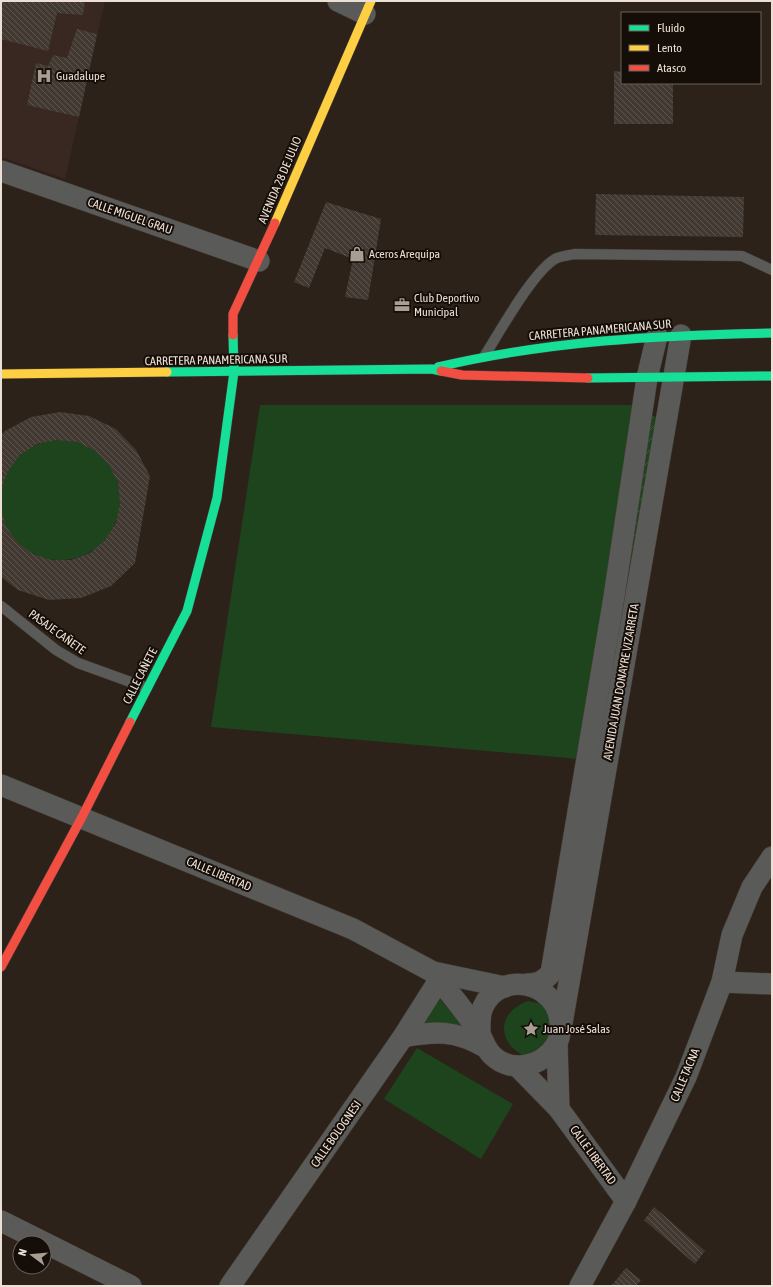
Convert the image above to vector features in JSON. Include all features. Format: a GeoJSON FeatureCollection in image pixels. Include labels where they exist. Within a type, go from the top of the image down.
{"type":"FeatureCollection","features":[{"type":"Feature","properties":{"kind":"main road","name":"AVENIDA 28 DE JULIO"},"geometry":{"type":"LineString","coordinates":[[234,372],[233,314],[259,261],[368,8]]}},
{"type":"Feature","properties":{"kind":"main road","name":"CARRETERA PANAMERICANA SUR"},"geometry":{"type":"LineString","coordinates":[[432,369],[485,356],[545,346],[657,336],[772,333]]}},
{"type":"Feature","properties":{"kind":"main road","name":"CARRETERA PANAMERICANA SUR"},"geometry":{"type":"LineString","coordinates":[[1,374],[432,369],[477,376],[547,378],[772,376]]}},
{"type":"Feature","properties":{"kind":"main road","name":"CALLE CAÑETE"},"geometry":{"type":"LineString","coordinates":[[1,967],[82,817],[187,612],[217,498],[234,372]]}},
{"type":"Feature","properties":{"kind":"street"},"geometry":{"type":"LineString","coordinates":[[338,1],[368,8]]}},
{"type":"Feature","properties":{"kind":"street","name":"CALLE MIGUEL GRAU"},"geometry":{"type":"LineString","coordinates":[[1,170],[259,261]]}},
{"type":"Feature","properties":{"kind":"street","name":"AVENIDA JUAN DONAYRE VIZARRETA"},"geometry":{"type":"LineString","coordinates":[[559,1036],[681,335]]}},
{"type":"Feature","properties":{"kind":"street","name":"AVENIDA JUAN DONAYRE VIZARRETA"},"geometry":{"type":"LineString","coordinates":[[528,984],[537,984],[546,979],[550,973],[613,602],[647,378],[657,336]]}},
{"type":"Feature","properties":{"kind":"street"},"geometry":{"type":"LineString","coordinates":[[613,602],[634,608]]}},
{"type":"Feature","properties":{"kind":"street","name":"CALLE LIBERTAD"},"geometry":{"type":"LineString","coordinates":[[1,785],[353,929],[436,976]]}},
{"type":"Feature","properties":{"kind":"street","name":"CALLE TACNA"},"geometry":{"type":"LineString","coordinates":[[580,1286],[626,1201],[686,1077],[722,982],[732,935],[752,887],[772,857]]}},
{"type":"Feature","properties":{"kind":"street"},"geometry":{"type":"LineString","coordinates":[[436,976],[505,987]]}},
{"type":"Feature","properties":{"kind":"street"},"geometry":{"type":"LineString","coordinates":[[436,976],[493,1057],[499,1060],[517,1066],[529,1065],[540,1061],[550,1053],[559,1036]]}},
{"type":"Feature","properties":{"kind":"street","name":"CALLE BOLOGNESI"},"geometry":{"type":"LineString","coordinates":[[230,1286],[404,1037],[436,976]]}},
{"type":"Feature","properties":{"kind":"street"},"geometry":{"type":"LineString","coordinates":[[722,982],[772,984]]}},
{"type":"Feature","properties":{"kind":"street"},"geometry":{"type":"LineString","coordinates":[[482,1040],[480,1019],[484,1006],[493,994],[512,984],[528,984],[542,990],[553,1000],[560,1014],[559,1109]]}},
{"type":"Feature","properties":{"kind":"street"},"geometry":{"type":"LineString","coordinates":[[404,1037],[442,1032],[482,1040]]}},
{"type":"Feature","properties":{"kind":"street","name":"CALLE LIBERTAD"},"geometry":{"type":"LineString","coordinates":[[517,1066],[559,1109],[626,1201]]}},
{"type":"Feature","properties":{"kind":"street"},"geometry":{"type":"LineString","coordinates":[[1,1221],[131,1286]]}},
{"type":"Feature","properties":{"kind":"lane"},"geometry":{"type":"LineString","coordinates":[[477,376],[485,356],[521,297],[540,272],[556,258],[575,254],[742,256],[772,270]]}},
{"type":"Feature","properties":{"kind":"lane","name":"PASAJE CAÑETE"},"geometry":{"type":"LineString","coordinates":[[1,606],[56,650],[78,664],[147,688]]}},
{"type":"Feature","properties":{"kind":"shaded area","name":"Guadalupe"},"geometry":{"type":"Polygon","coordinates":[[[1,1],[105,1],[65,179],[1,157],[1,1]]]}},
{"type":"Feature","properties":{"kind":"green space"},"geometry":{"type":"Polygon","coordinates":[[[260,405],[639,405],[579,759],[211,727],[260,405]]]}},
{"type":"Feature","properties":{"kind":"green space"},"geometry":{"type":"Polygon","coordinates":[[[651,416],[662,418],[632,592],[620,590],[651,416]]]}},
{"type":"Feature","properties":{"kind":"green space"},"geometry":{"type":"Polygon","coordinates":[[[60,440],[72,441],[83,445],[93,450],[102,458],[110,467],[115,477],[119,488],[119,512],[115,523],[110,533],[102,542],[93,550],[83,555],[72,559],[60,560],[48,559],[37,555],[27,550],[18,542],[10,533],[5,523],[1,512],[0,500],[1,488],[5,477],[10,467],[18,458],[27,450],[37,445],[48,441],[60,440]]]}},
{"type":"Feature","properties":{"kind":"green space"},"geometry":{"type":"Polygon","coordinates":[[[438,997],[463,1026],[421,1026],[438,997]]]}},
{"type":"Feature","properties":{"kind":"green space"},"geometry":{"type":"Polygon","coordinates":[[[528,1001],[544,1004],[556,1042],[525,1056],[509,1043],[505,1036],[504,1028],[510,1012],[528,1001]]]}},
{"type":"Feature","properties":{"kind":"green space"},"geometry":{"type":"Polygon","coordinates":[[[417,1048],[513,1104],[481,1159],[384,1099],[417,1048]]]}},
{"type":"Feature","properties":{"kind":"building"},"geometry":{"type":"Polygon","coordinates":[[[1,1],[85,1],[83,15],[57,13],[48,51],[1,39],[1,1]]]}},
{"type":"Feature","properties":{"kind":"building"},"geometry":{"type":"Polygon","coordinates":[[[77,29],[97,34],[79,117],[27,105],[36,63],[48,66],[53,55],[67,58],[77,29]]]}},
{"type":"Feature","properties":{"kind":"building"},"geometry":{"type":"Polygon","coordinates":[[[614,71],[621,72],[621,84],[673,84],[673,124],[614,124],[614,71]]]}},
{"type":"Feature","properties":{"kind":"building"},"geometry":{"type":"Polygon","coordinates":[[[596,194],[744,197],[743,237],[595,235],[596,194]]]}},
{"type":"Feature","properties":{"kind":"building","name":"Aceros Arequipa"},"geometry":{"type":"Polygon","coordinates":[[[326,202],[381,219],[368,300],[345,297],[353,259],[325,248],[309,288],[294,282],[326,202]]]}},
{"type":"Feature","properties":{"kind":"building"},"geometry":{"type":"Polygon","coordinates":[[[60,412],[89,416],[116,429],[136,450],[150,476],[135,563],[111,586],[81,598],[49,600],[18,590],[1,577],[1,511],[7,528],[18,543],[33,554],[52,560],[71,560],[90,553],[105,540],[116,523],[120,503],[118,483],[109,465],[95,451],[77,442],[57,440],[37,444],[20,455],[8,471],[1,490],[1,435],[5,431],[31,417],[60,412]]]}},
{"type":"Feature","properties":{"kind":"building"},"geometry":{"type":"Polygon","coordinates":[[[654,1207],[705,1251],[695,1264],[644,1220],[654,1207]]]}},
{"type":"Feature","properties":{"kind":"building"},"geometry":{"type":"Polygon","coordinates":[[[626,1268],[641,1280],[636,1286],[611,1286],[626,1268]]]}},
{"type":"Feature","properties":{"kind":"traffic: fast"},"geometry":{"type":"LineString","coordinates":[[438,367],[479,358],[562,345],[646,338],[772,333]]}},
{"type":"Feature","properties":{"kind":"traffic: fast"},"geometry":{"type":"LineString","coordinates":[[130,722],[187,611],[217,498],[234,372],[233,335]]}},
{"type":"Feature","properties":{"kind":"traffic: fast"},"geometry":{"type":"LineString","coordinates":[[167,372],[432,369],[441,371]]}},
{"type":"Feature","properties":{"kind":"traffic: fast"},"geometry":{"type":"LineString","coordinates":[[588,378],[772,376]]}},
{"type":"Feature","properties":{"kind":"traffic: slow"},"geometry":{"type":"LineString","coordinates":[[275,223],[371,1]]}},
{"type":"Feature","properties":{"kind":"traffic: slow"},"geometry":{"type":"LineString","coordinates":[[1,374],[167,372]]}},
{"type":"Feature","properties":{"kind":"traffic: jam"},"geometry":{"type":"LineString","coordinates":[[233,335],[233,314],[275,223]]}},
{"type":"Feature","properties":{"kind":"traffic: jam"},"geometry":{"type":"LineString","coordinates":[[441,371],[462,375],[588,378]]}},
{"type":"Feature","properties":{"kind":"traffic: jam"},"geometry":{"type":"LineString","coordinates":[[1,967],[82,817],[130,722]]}},
{"type":"Feature","properties":{"kind":"place","name":"Guadalupe"},"geometry":{"type":"Point","coordinates":[44,76]}},
{"type":"Feature","properties":{"kind":"place","name":"Aceros Arequipa"},"geometry":{"type":"Point","coordinates":[357,254]}},
{"type":"Feature","properties":{"kind":"place","name":"Club Deportivo Municipal"},"geometry":{"type":"Point","coordinates":[402,305]}},
{"type":"Feature","properties":{"kind":"place","name":"Juan José Salas"},"geometry":{"type":"Point","coordinates":[531,1029]}}]}
